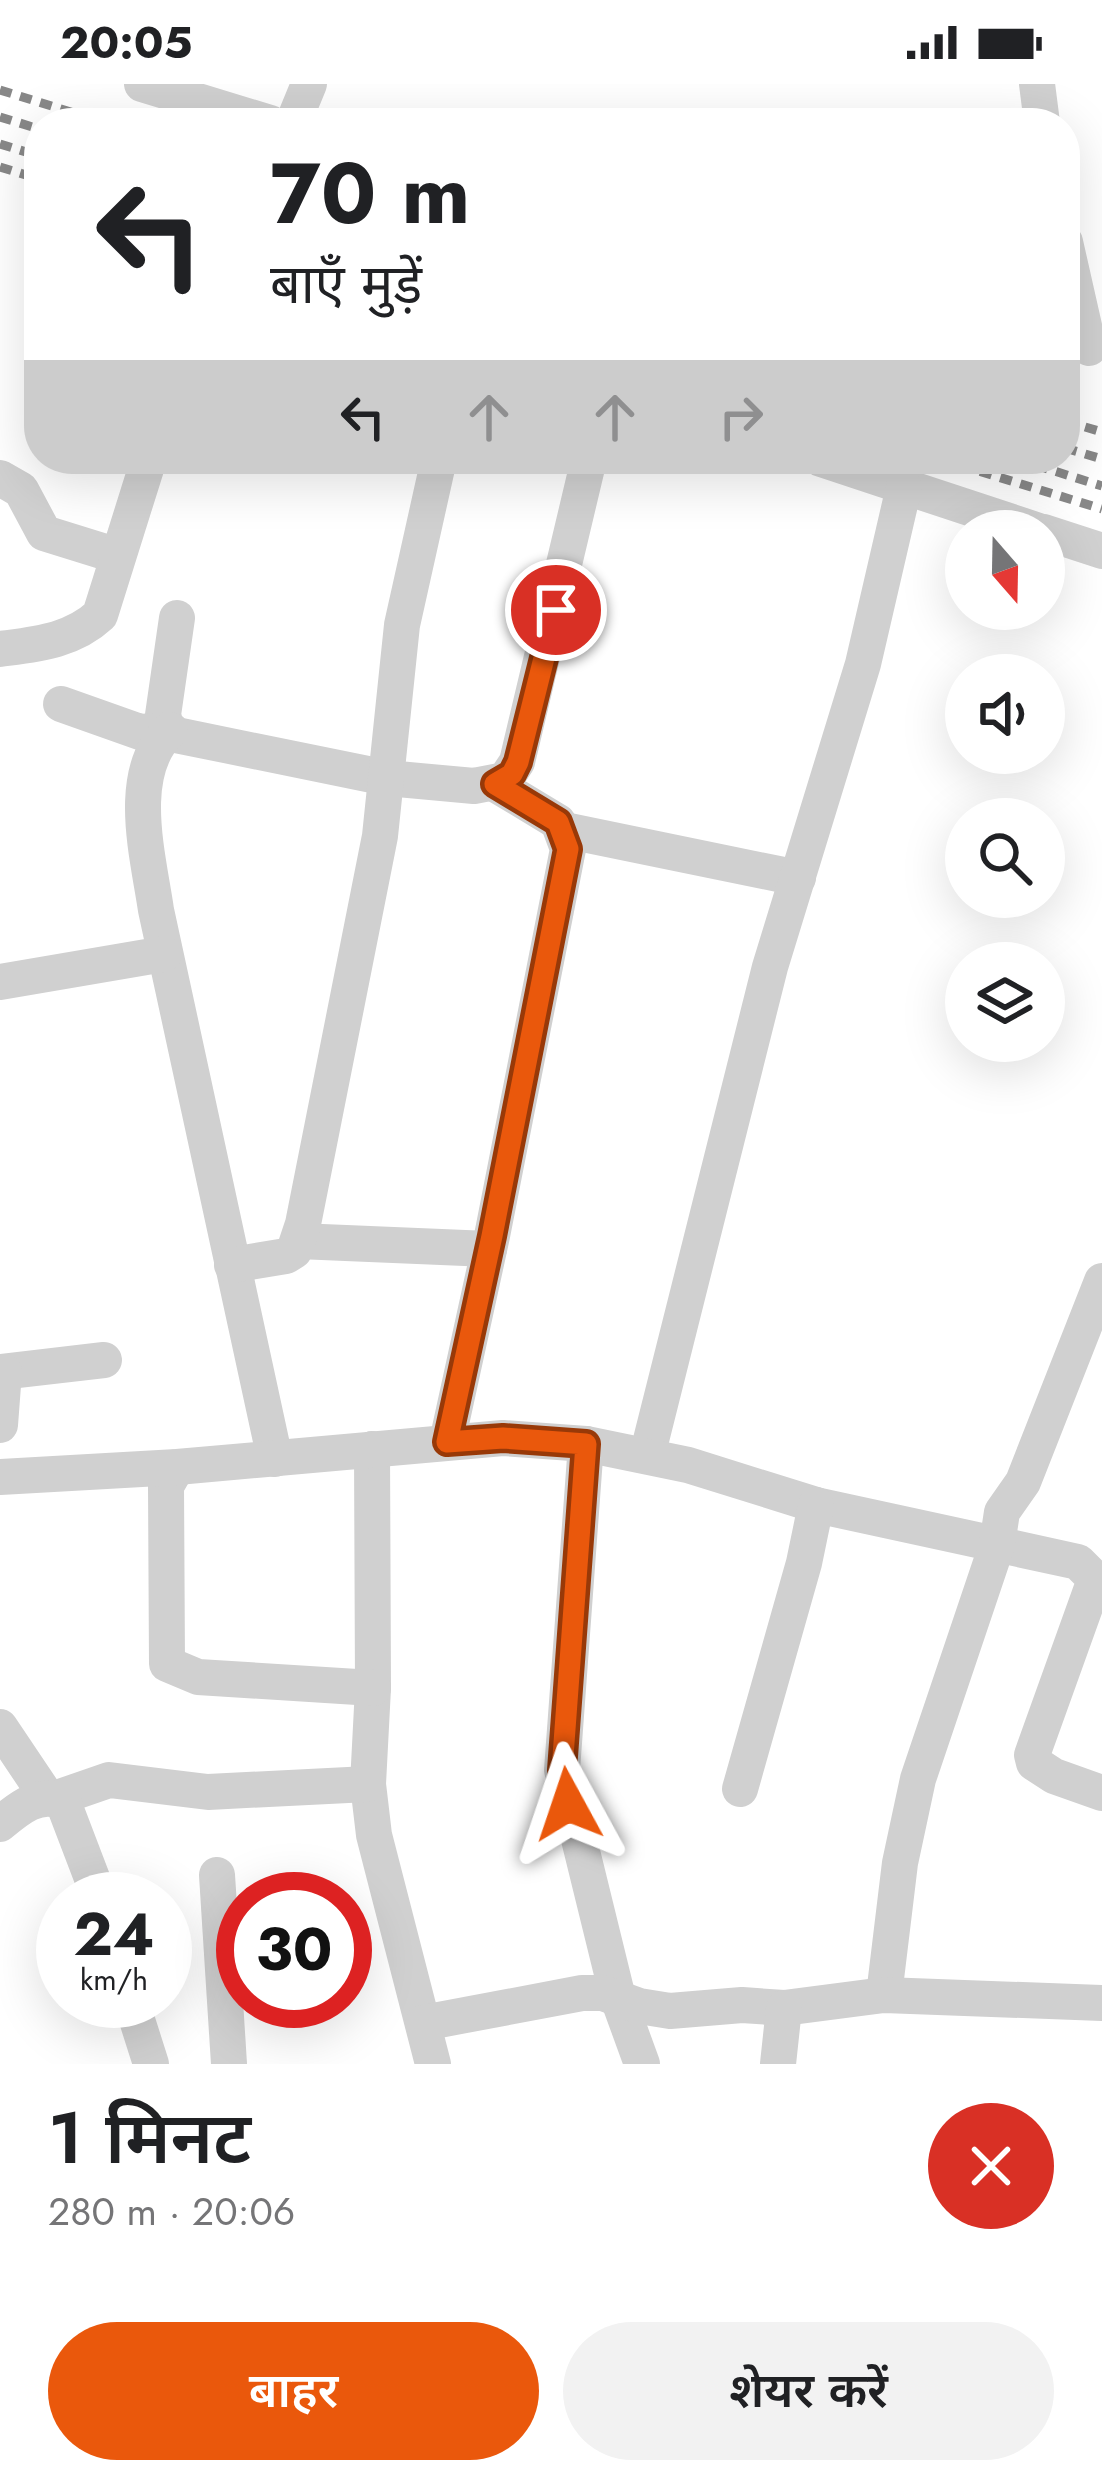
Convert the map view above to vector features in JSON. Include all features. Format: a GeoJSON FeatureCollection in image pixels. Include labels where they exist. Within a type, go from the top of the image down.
{"type":"FeatureCollection","features":[{"type":"Feature","properties":{"kind":"street"},"geometry":{"type":"LineString","coordinates":[[142,84],[221,108]]}},
{"type":"Feature","properties":{"kind":"street"},"geometry":{"type":"LineString","coordinates":[[0,649],[52,642],[84,630],[100,615],[144,474]]}},
{"type":"Feature","properties":{"kind":"street"},"geometry":{"type":"LineString","coordinates":[[232,1265],[286,1256],[298,1241],[380,836],[402,625],[436,474]]}},
{"type":"Feature","properties":{"kind":"street"},"geometry":{"type":"LineString","coordinates":[[61,704],[140,732],[170,730],[189,740],[387,778],[495,784],[512,774],[518,762],[585,474]]}},
{"type":"Feature","properties":{"kind":"street"},"geometry":{"type":"LineString","coordinates":[[865,474],[975,510]]}},
{"type":"Feature","properties":{"kind":"street"},"geometry":{"type":"LineString","coordinates":[[0,478],[21,490],[44,533],[118,556]]}},
{"type":"Feature","properties":{"kind":"street"},"geometry":{"type":"LineString","coordinates":[[647,1456],[770,967],[863,664],[904,487]]}},
{"type":"Feature","properties":{"kind":"street"},"geometry":{"type":"LineString","coordinates":[[1065,539],[1102,551]]}},
{"type":"Feature","properties":{"kind":"street"},"geometry":{"type":"LineString","coordinates":[[170,730],[164,715],[177,618]]}},
{"type":"Feature","properties":{"kind":"street"},"geometry":{"type":"LineString","coordinates":[[170,730],[146,764],[145,830],[164,953],[275,1459]]}},
{"type":"Feature","properties":{"kind":"street"},"geometry":{"type":"LineString","coordinates":[[447,1442],[568,849],[558,822],[495,784]]}},
{"type":"Feature","properties":{"kind":"street"},"geometry":{"type":"LineString","coordinates":[[564,830],[798,878]]}},
{"type":"Feature","properties":{"kind":"street"},"geometry":{"type":"LineString","coordinates":[[0,982],[164,953]]}},
{"type":"Feature","properties":{"kind":"street"},"geometry":{"type":"LineString","coordinates":[[298,1241],[489,1249]]}},
{"type":"Feature","properties":{"kind":"street"},"geometry":{"type":"LineString","coordinates":[[884,1995],[900,1863],[918,1779],[997,1545],[1002,1512],[1023,1481],[1045,1431],[1102,1280]]}},
{"type":"Feature","properties":{"kind":"street"},"geometry":{"type":"LineString","coordinates":[[0,1425],[2,1372],[104,1360]]}},
{"type":"Feature","properties":{"kind":"street"},"geometry":{"type":"LineString","coordinates":[[0,1477],[177,1467],[503,1438],[586,1444],[688,1465],[816,1505],[1078,1562],[1093,1577],[1085,1613],[1032,1755],[1034,1763],[1054,1777],[1102,1793]]}},
{"type":"Feature","properties":{"kind":"street"},"geometry":{"type":"LineString","coordinates":[[586,1444],[562,1770],[618,1998],[642,2064]]}},
{"type":"Feature","properties":{"kind":"street"},"geometry":{"type":"LineString","coordinates":[[372,1449],[373,1688],[368,1784],[374,1835],[434,2064]]}},
{"type":"Feature","properties":{"kind":"street"},"geometry":{"type":"LineString","coordinates":[[177,1467],[166,1486],[167,1664],[197,1677],[373,1688]]}},
{"type":"Feature","properties":{"kind":"street"},"geometry":{"type":"LineString","coordinates":[[740,1789],[816,1505]]}},
{"type":"Feature","properties":{"kind":"street"},"geometry":{"type":"LineString","coordinates":[[0,1727],[52,1798],[70,1812],[91,1872]]}},
{"type":"Feature","properties":{"kind":"street"},"geometry":{"type":"LineString","coordinates":[[0,1824],[18,1809],[109,1780],[208,1792],[368,1784]]}},
{"type":"Feature","properties":{"kind":"street"},"geometry":{"type":"LineString","coordinates":[[423,2023],[582,1993],[670,2011],[784,2008],[884,1995],[1102,2002]]}},
{"type":"Feature","properties":{"kind":"street"},"geometry":{"type":"LineString","coordinates":[[778,2064],[784,2008]]}},
{"type":"Feature","properties":{"kind":"street"},"geometry":{"type":"LineString","coordinates":[[140,2028],[151,2064]]}},
{"type":"Feature","properties":{"kind":"street"},"geometry":{"type":"LineString","coordinates":[[227,2028],[229,2064]]}},
{"type":"Feature","properties":{"kind":"railway"},"geometry":{"type":"LineString","coordinates":[[0,90],[58,108]]}},
{"type":"Feature","properties":{"kind":"railway"},"geometry":{"type":"LineString","coordinates":[[0,117],[24,124]]}},
{"type":"Feature","properties":{"kind":"railway"},"geometry":{"type":"LineString","coordinates":[[0,144],[24,151]]}},
{"type":"Feature","properties":{"kind":"railway"},"geometry":{"type":"LineString","coordinates":[[0,167],[24,174]]}},
{"type":"Feature","properties":{"kind":"railway"},"geometry":{"type":"LineString","coordinates":[[1080,425],[1102,432]]}},
{"type":"Feature","properties":{"kind":"railway"},"geometry":{"type":"LineString","coordinates":[[1080,452],[1102,459]]}},
{"type":"Feature","properties":{"kind":"railway"},"geometry":{"type":"LineString","coordinates":[[989,474],[1102,509]]}},
{"type":"Feature","properties":{"kind":"railway"},"geometry":{"type":"LineString","coordinates":[[1064,474],[1102,486]]}},
{"type":"Feature","properties":{"kind":"route"},"geometry":{"type":"LineString","coordinates":[[556,610],[518,762],[512,774],[495,784],[558,822],[568,849],[447,1442],[503,1438],[586,1444],[566,1687],[562,1770],[568,1804]]}}]}
